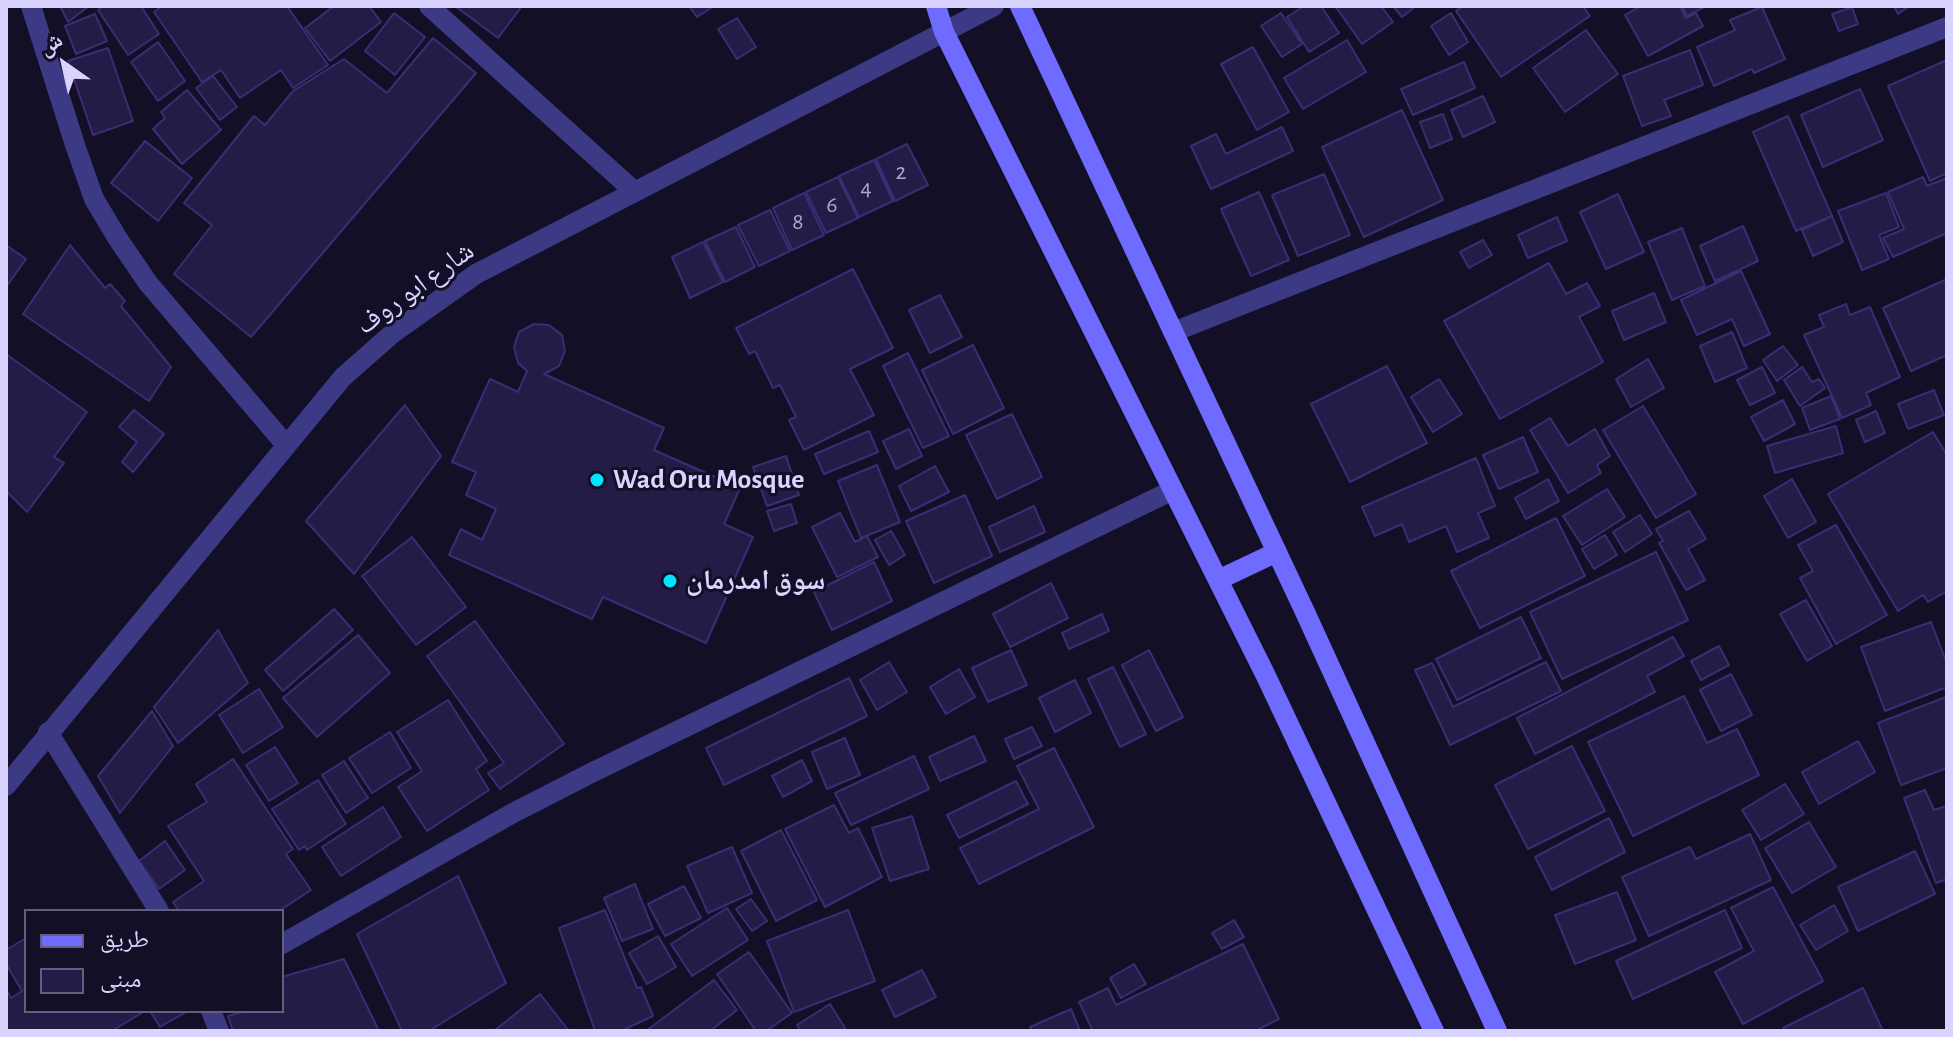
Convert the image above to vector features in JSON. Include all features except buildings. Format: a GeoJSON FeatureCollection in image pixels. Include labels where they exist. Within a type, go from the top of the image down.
{"type":"FeatureCollection","features":[{"type":"Feature","properties":{"kind":"main road"},"geometry":{"type":"LineString","coordinates":[[936,6],[944,32],[1218,580],[1434,1031]]}},
{"type":"Feature","properties":{"kind":"main road"},"geometry":{"type":"LineString","coordinates":[[1020,6],[1277,552],[1497,1031]]}},
{"type":"Feature","properties":{"kind":"main road"},"geometry":{"type":"LineString","coordinates":[[1218,580],[1277,552]]}},
{"type":"Feature","properties":{"kind":"street"},"geometry":{"type":"LineString","coordinates":[[31,6],[94,199],[148,283],[286,445]]}},
{"type":"Feature","properties":{"kind":"street"},"geometry":{"type":"LineString","coordinates":[[429,6],[635,192]]}},
{"type":"Feature","properties":{"kind":"street","name":"شارع ابو روف"},"geometry":{"type":"LineString","coordinates":[[6,786],[343,377],[393,333],[476,274],[994,6]]}},
{"type":"Feature","properties":{"kind":"street"},"geometry":{"type":"LineString","coordinates":[[1173,332],[1947,27]]}},
{"type":"Feature","properties":{"kind":"street"},"geometry":{"type":"LineString","coordinates":[[284,943],[513,813],[1173,490]]}},
{"type":"Feature","properties":{"kind":"street"},"geometry":{"type":"LineString","coordinates":[[48,732],[158,909]]}},
{"type":"Feature","properties":{"kind":"place","name":"Wad Oru Mosque"},"geometry":{"type":"Point","coordinates":[597,480]}},
{"type":"Feature","properties":{"kind":"place","name":"سوق امدرمان"},"geometry":{"type":"Point","coordinates":[670,581]}}]}
